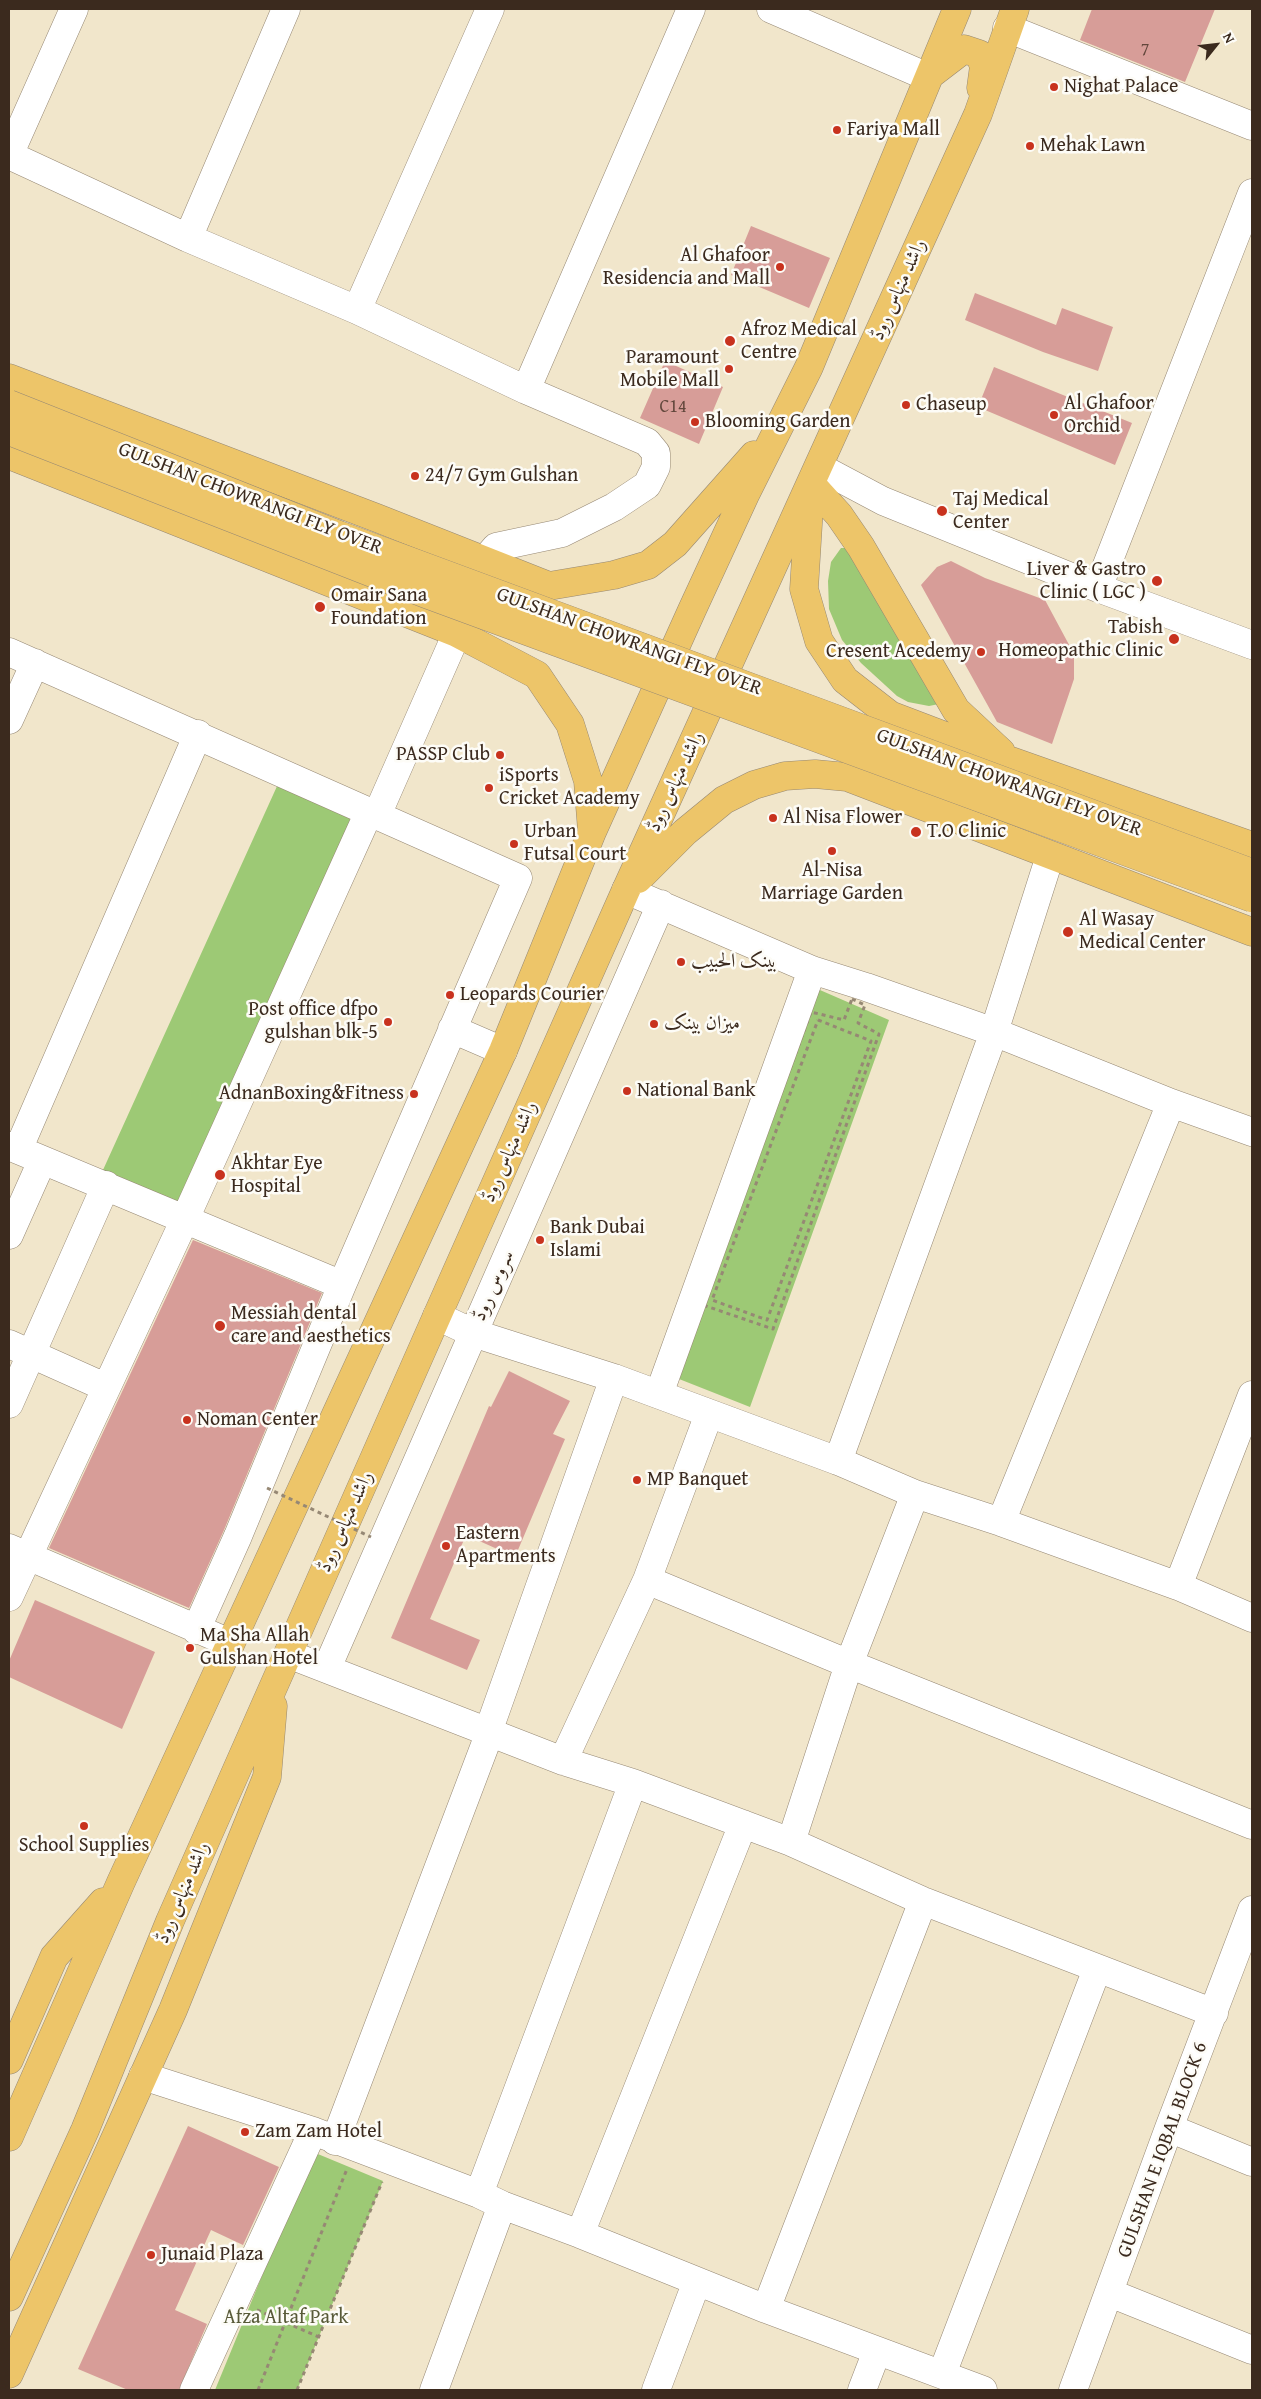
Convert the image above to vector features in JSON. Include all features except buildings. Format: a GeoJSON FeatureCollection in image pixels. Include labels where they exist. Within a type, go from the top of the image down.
{"type":"FeatureCollection","features":[{"type":"Feature","properties":{"kind":"main road"},"geometry":{"type":"LineString","coordinates":[[9,2137],[120,1882],[503,1051],[592,832],[746,493],[809,367],[957,9]]}},
{"type":"Feature","properties":{"kind":"main road","name":"راشد منہاس روڈ"},"geometry":{"type":"LineString","coordinates":[[9,2297],[85,2130],[170,1921],[626,890],[978,114],[1011,18]]}},
{"type":"Feature","properties":{"kind":"main road"},"geometry":{"type":"LineString","coordinates":[[928,77],[964,48],[979,54],[984,66],[978,114]]}},
{"type":"Feature","properties":{"kind":"main road"},"geometry":{"type":"LineString","coordinates":[[9,378],[549,586],[614,575],[648,565],[675,544],[780,424]]}},
{"type":"Feature","properties":{"kind":"main road","name":"GULSHAN CHOWRANGI FLY OVER"},"geometry":{"type":"LineString","coordinates":[[9,404],[339,535],[1252,872]]}},
{"type":"Feature","properties":{"kind":"main road","name":"GULSHAN CHOWRANGI FLY OVER"},"geometry":{"type":"LineString","coordinates":[[9,431],[426,594],[1252,898]]}},
{"type":"Feature","properties":{"kind":"main road"},"geometry":{"type":"LineString","coordinates":[[9,455],[457,633],[537,675],[570,724],[588,781],[592,832]]}},
{"type":"Feature","properties":{"kind":"main road"},"geometry":{"type":"LineString","coordinates":[[815,476],[861,547],[956,710],[1011,761]]}},
{"type":"Feature","properties":{"kind":"main road"},"geometry":{"type":"LineString","coordinates":[[815,476],[804,589],[819,641],[845,680],[890,716],[1252,846]]}},
{"type":"Feature","properties":{"kind":"main road"},"geometry":{"type":"LineString","coordinates":[[626,890],[685,832],[724,800],[754,785],[785,776],[814,774],[847,777],[1252,932]]}},
{"type":"Feature","properties":{"kind":"main road"},"geometry":{"type":"LineString","coordinates":[[9,2374],[173,2010],[267,1778],[275,1685]]}},
{"type":"Feature","properties":{"kind":"main road"},"geometry":{"type":"LineString","coordinates":[[9,2060],[54,1958],[120,1882]]}},
{"type":"Feature","properties":{"kind":"street"},"geometry":{"type":"LineString","coordinates":[[9,1597],[18,1552],[105,1387],[184,1219],[457,633],[484,561],[496,547],[562,533],[614,507],[646,485],[656,467],[656,454],[647,442],[526,390],[357,310],[188,238],[9,155],[74,9]]}},
{"type":"Feature","properties":{"kind":"street"},"geometry":{"type":"LineString","coordinates":[[188,238],[286,9]]}},
{"type":"Feature","properties":{"kind":"street"},"geometry":{"type":"LineString","coordinates":[[357,310],[490,9]]}},
{"type":"Feature","properties":{"kind":"street"},"geometry":{"type":"LineString","coordinates":[[526,390],[691,9]]}},
{"type":"Feature","properties":{"kind":"street"},"geometry":{"type":"LineString","coordinates":[[771,9],[928,77]]}},
{"type":"Feature","properties":{"kind":"street"},"geometry":{"type":"LineString","coordinates":[[1011,18],[1252,126]]}},
{"type":"Feature","properties":{"kind":"street"},"geometry":{"type":"LineString","coordinates":[[1098,588],[1252,193]]}},
{"type":"Feature","properties":{"kind":"street"},"geometry":{"type":"LineString","coordinates":[[815,476],[884,501],[1098,588],[1250,638]]}},
{"type":"Feature","properties":{"kind":"street"},"geometry":{"type":"LineString","coordinates":[[9,652],[198,734],[518,878],[342,1285],[238,1536],[196,1630]]}},
{"type":"Feature","properties":{"kind":"street"},"geometry":{"type":"LineString","coordinates":[[9,720],[35,663]]}},
{"type":"Feature","properties":{"kind":"street"},"geometry":{"type":"LineString","coordinates":[[9,1235],[23,1152],[198,734]]}},
{"type":"Feature","properties":{"kind":"street"},"geometry":{"type":"LineString","coordinates":[[838,1461],[994,1032],[1050,856]]}},
{"type":"Feature","properties":{"kind":"street"},"geometry":{"type":"LineString","coordinates":[[626,890],[812,970],[994,1032],[1171,1103],[1252,1132]]}},
{"type":"Feature","properties":{"kind":"street","name":"سروس روڈ"},"geometry":{"type":"LineString","coordinates":[[326,1668],[660,904]]}},
{"type":"Feature","properties":{"kind":"street"},"geometry":{"type":"LineString","coordinates":[[659,1394],[812,970]]}},
{"type":"Feature","properties":{"kind":"street"},"geometry":{"type":"LineString","coordinates":[[452,1029],[503,1051]]}},
{"type":"Feature","properties":{"kind":"street"},"geometry":{"type":"LineString","coordinates":[[1001,1522],[1171,1103]]}},
{"type":"Feature","properties":{"kind":"street"},"geometry":{"type":"LineString","coordinates":[[23,1152],[342,1285]]}},
{"type":"Feature","properties":{"kind":"street"},"geometry":{"type":"LineString","coordinates":[[9,1404],[20,1349],[106,1185]]}},
{"type":"Feature","properties":{"kind":"street"},"geometry":{"type":"LineString","coordinates":[[437,1316],[473,1333],[659,1394],[838,1461],[915,1494],[1001,1522],[1178,1586],[1252,1618]]}},
{"type":"Feature","properties":{"kind":"street"},"geometry":{"type":"LineString","coordinates":[[20,1349],[105,1387]]}},
{"type":"Feature","properties":{"kind":"street"},"geometry":{"type":"LineString","coordinates":[[194,2390],[324,2136],[489,1732],[614,1378]]}},
{"type":"Feature","properties":{"kind":"street"},"geometry":{"type":"LineString","coordinates":[[1178,1586],[1252,1395]]}},
{"type":"Feature","properties":{"kind":"street"},"geometry":{"type":"LineString","coordinates":[[563,1761],[646,1580],[709,1414]]}},
{"type":"Feature","properties":{"kind":"street"},"geometry":{"type":"LineString","coordinates":[[791,1842],[848,1664],[915,1494]]}},
{"type":"Feature","properties":{"kind":"street"},"geometry":{"type":"LineString","coordinates":[[18,1552],[230,1643]]}},
{"type":"Feature","properties":{"kind":"street"},"geometry":{"type":"LineString","coordinates":[[646,1580],[848,1664],[1252,1825]]}},
{"type":"Feature","properties":{"kind":"street"},"geometry":{"type":"LineString","coordinates":[[288,1654],[563,1761],[633,1783],[791,1842],[923,1901],[1214,2013]]}},
{"type":"Feature","properties":{"kind":"street"},"geometry":{"type":"LineString","coordinates":[[434,2390],[491,2200],[633,1783]]}},
{"type":"Feature","properties":{"kind":"street"},"geometry":{"type":"LineString","coordinates":[[580,2234],[743,1824]]}},
{"type":"Feature","properties":{"kind":"street"},"geometry":{"type":"LineString","coordinates":[[766,2309],[923,1901]]}},
{"type":"Feature","properties":{"kind":"street","name":"GULSHAN E IQBAL BLOCK 6"},"geometry":{"type":"LineString","coordinates":[[1073,2390],[1169,2128],[1252,1910]]}},
{"type":"Feature","properties":{"kind":"street"},"geometry":{"type":"LineString","coordinates":[[942,2374],[1097,1969]]}},
{"type":"Feature","properties":{"kind":"street"},"geometry":{"type":"LineString","coordinates":[[143,2076],[324,2136],[580,2234],[766,2309],[983,2390]]}},
{"type":"Feature","properties":{"kind":"street"},"geometry":{"type":"LineString","coordinates":[[1169,2128],[1252,2162]]}},
{"type":"Feature","properties":{"kind":"street"},"geometry":{"type":"LineString","coordinates":[[656,2390],[697,2281]]}},
{"type":"Feature","properties":{"kind":"street"},"geometry":{"type":"LineString","coordinates":[[1110,2293],[1252,2350]]}},
{"type":"Feature","properties":{"kind":"street"},"geometry":{"type":"LineString","coordinates":[[862,2390],[877,2351]]}},
{"type":"Feature","properties":{"kind":"path"},"geometry":{"type":"LineString","coordinates":[[839,1028],[844,1020],[852,1000],[865,1005],[858,1024],[879,1034],[773,1329],[703,1305],[811,1012],[844,1020]]}},
{"type":"Feature","properties":{"kind":"path"},"geometry":{"type":"LineString","coordinates":[[818,1020],[839,1028],[871,1041],[767,1320],[712,1300],[818,1020]]}},
{"type":"Feature","properties":{"kind":"path"},"geometry":{"type":"LineString","coordinates":[[267,1488],[371,1537]]}},
{"type":"Feature","properties":{"kind":"path"},"geometry":{"type":"LineString","coordinates":[[258,2390],[348,2166]]}},
{"type":"Feature","properties":{"kind":"path"},"geometry":{"type":"LineString","coordinates":[[297,2390],[383,2181],[374,2177]]}},
{"type":"Feature","properties":{"kind":"path"},"geometry":{"type":"LineString","coordinates":[[249,2307],[319,2337]]}},
{"type":"Feature","properties":{"kind":"green space"},"geometry":{"type":"Polygon","coordinates":[[[841,548],[853,548],[939,704],[929,706],[908,702],[897,696],[861,663],[842,640],[829,609],[828,581],[831,562],[841,548]]]}},
{"type":"Feature","properties":{"kind":"green space"},"geometry":{"type":"Polygon","coordinates":[[[283,773],[369,812],[185,1220],[98,1181],[283,773]]]}},
{"type":"Feature","properties":{"kind":"green space"},"geometry":{"type":"Polygon","coordinates":[[[813,987],[889,1020],[750,1407],[674,1377],[813,987]]]}},
{"type":"Feature","properties":{"kind":"green space","name":"Afza Altaf Park"},"geometry":{"type":"Polygon","coordinates":[[[313,2152],[383,2181],[297,2390],[215,2390],[313,2152]]]}},
{"type":"Feature","properties":{"kind":"place","name":"Nighat Palace"},"geometry":{"type":"Point","coordinates":[1054,87]}},
{"type":"Feature","properties":{"kind":"place","name":"Fariya Mall"},"geometry":{"type":"Point","coordinates":[837,130]}},
{"type":"Feature","properties":{"kind":"place","name":"Mehak Lawn"},"geometry":{"type":"Point","coordinates":[1030,146]}},
{"type":"Feature","properties":{"kind":"place","name":"Al Ghafoor Residencia and Mall"},"geometry":{"type":"Point","coordinates":[780,267]}},
{"type":"Feature","properties":{"kind":"place","name":"Afroz Medical Centre"},"geometry":{"type":"Point","coordinates":[730,341]}},
{"type":"Feature","properties":{"kind":"place","name":"Paramount Mobile Mall"},"geometry":{"type":"Point","coordinates":[729,369]}},
{"type":"Feature","properties":{"kind":"place","name":"Chaseup"},"geometry":{"type":"Point","coordinates":[906,405]}},
{"type":"Feature","properties":{"kind":"place","name":"Al Ghafoor Orchid"},"geometry":{"type":"Point","coordinates":[1054,415]}},
{"type":"Feature","properties":{"kind":"place","name":"Blooming Garden"},"geometry":{"type":"Point","coordinates":[695,422]}},
{"type":"Feature","properties":{"kind":"place","name":"24/7 Gym Gulshan"},"geometry":{"type":"Point","coordinates":[415,476]}},
{"type":"Feature","properties":{"kind":"place","name":"Taj Medical Center"},"geometry":{"type":"Point","coordinates":[942,511]}},
{"type":"Feature","properties":{"kind":"place","name":"Liver & Gastro Clinic ( LGC )"},"geometry":{"type":"Point","coordinates":[1157,581]}},
{"type":"Feature","properties":{"kind":"place","name":"Omair Sana Foundation"},"geometry":{"type":"Point","coordinates":[320,607]}},
{"type":"Feature","properties":{"kind":"place","name":"Tabish Homeopathic Clinic"},"geometry":{"type":"Point","coordinates":[1174,639]}},
{"type":"Feature","properties":{"kind":"place","name":"Cresent Acedemy"},"geometry":{"type":"Point","coordinates":[981,652]}},
{"type":"Feature","properties":{"kind":"place","name":"PASSP Club"},"geometry":{"type":"Point","coordinates":[500,755]}},
{"type":"Feature","properties":{"kind":"place","name":"iSports Cricket Academy"},"geometry":{"type":"Point","coordinates":[489,788]}},
{"type":"Feature","properties":{"kind":"place","name":"Al Nisa Flower"},"geometry":{"type":"Point","coordinates":[773,818]}},
{"type":"Feature","properties":{"kind":"place","name":"T.O Clinic"},"geometry":{"type":"Point","coordinates":[916,832]}},
{"type":"Feature","properties":{"kind":"place","name":"Urban Futsal Court"},"geometry":{"type":"Point","coordinates":[514,844]}},
{"type":"Feature","properties":{"kind":"place","name":"Al-Nisa Marriage Garden"},"geometry":{"type":"Point","coordinates":[832,851]}},
{"type":"Feature","properties":{"kind":"place","name":"Al Wasay Medical Center"},"geometry":{"type":"Point","coordinates":[1068,932]}},
{"type":"Feature","properties":{"kind":"place","name":"بينک الحبيب"},"geometry":{"type":"Point","coordinates":[681,962]}},
{"type":"Feature","properties":{"kind":"place","name":"Leopards Courier"},"geometry":{"type":"Point","coordinates":[450,995]}},
{"type":"Feature","properties":{"kind":"place","name":"Post office dfpo gulshan blk-5"},"geometry":{"type":"Point","coordinates":[388,1022]}},
{"type":"Feature","properties":{"kind":"place","name":"میزان بینک"},"geometry":{"type":"Point","coordinates":[654,1024]}},
{"type":"Feature","properties":{"kind":"place","name":"National Bank"},"geometry":{"type":"Point","coordinates":[627,1091]}},
{"type":"Feature","properties":{"kind":"place","name":"AdnanBoxing&Fitness"},"geometry":{"type":"Point","coordinates":[414,1094]}},
{"type":"Feature","properties":{"kind":"place","name":"Akhtar Eye Hospital"},"geometry":{"type":"Point","coordinates":[220,1175]}},
{"type":"Feature","properties":{"kind":"place","name":"Bank Dubai Islami"},"geometry":{"type":"Point","coordinates":[540,1240]}},
{"type":"Feature","properties":{"kind":"place","name":"Messiah dental care and aesthetics"},"geometry":{"type":"Point","coordinates":[220,1326]}},
{"type":"Feature","properties":{"kind":"place","name":"Noman Center"},"geometry":{"type":"Point","coordinates":[187,1420]}},
{"type":"Feature","properties":{"kind":"place","name":"MP Banquet"},"geometry":{"type":"Point","coordinates":[637,1480]}},
{"type":"Feature","properties":{"kind":"place","name":"Eastern Apartments"},"geometry":{"type":"Point","coordinates":[446,1546]}},
{"type":"Feature","properties":{"kind":"place","name":"Ma Sha Allah Gulshan Hotel"},"geometry":{"type":"Point","coordinates":[190,1648]}},
{"type":"Feature","properties":{"kind":"place","name":"School Supplies"},"geometry":{"type":"Point","coordinates":[84,1826]}},
{"type":"Feature","properties":{"kind":"place","name":"Zam Zam Hotel"},"geometry":{"type":"Point","coordinates":[245,2132]}},
{"type":"Feature","properties":{"kind":"place","name":"Junaid Plaza"},"geometry":{"type":"Point","coordinates":[151,2255]}}]}
